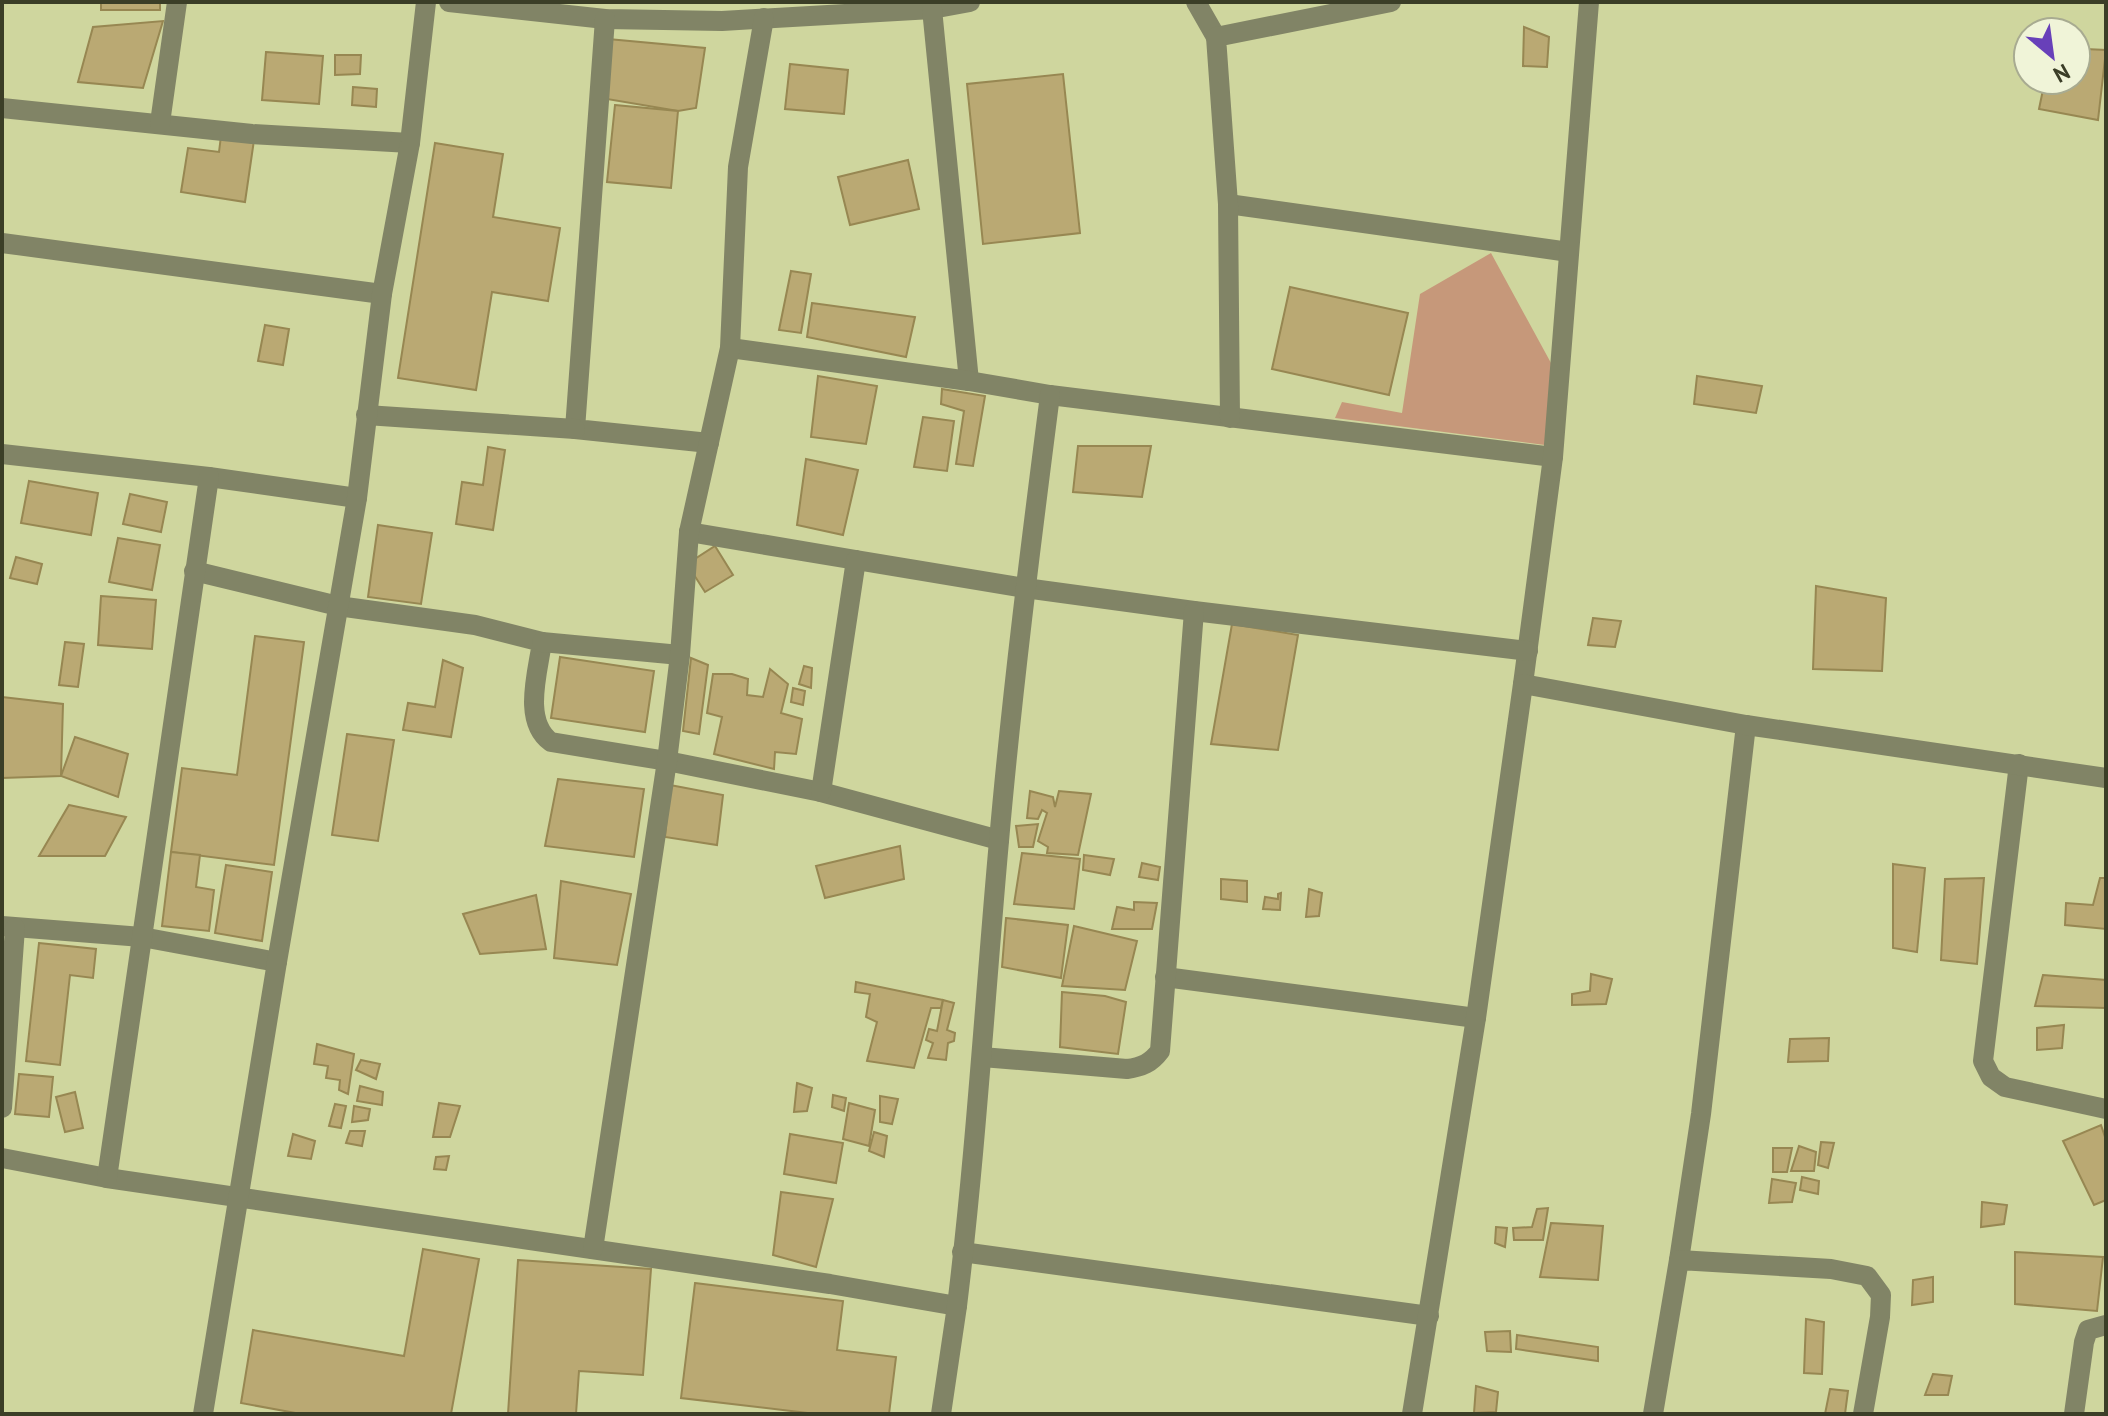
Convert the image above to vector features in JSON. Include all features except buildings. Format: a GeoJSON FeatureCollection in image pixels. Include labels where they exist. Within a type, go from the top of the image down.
{"type":"FeatureCollection","features":[{"type":"Feature","properties":{"kind":"street"},"geometry":{"type":"LineString","coordinates":[[160,123],[177,2]]}},
{"type":"Feature","properties":{"kind":"street"},"geometry":{"type":"LineString","coordinates":[[203,1414],[357,498],[382,294],[410,143],[426,2]]}},
{"type":"Feature","properties":{"kind":"street"},"geometry":{"type":"LineString","coordinates":[[449,2],[605,19],[723,12],[764,18],[882,7],[932,9],[970,2]]}},
{"type":"Feature","properties":{"kind":"street"},"geometry":{"type":"LineString","coordinates":[[1196,2],[1216,37],[1228,204],[1230,418]]}},
{"type":"Feature","properties":{"kind":"street"},"geometry":{"type":"LineString","coordinates":[[1216,37],[1391,2]]}},
{"type":"Feature","properties":{"kind":"street"},"geometry":{"type":"LineString","coordinates":[[1434,1414],[1413,1412],[1476,1018],[1553,457],[1589,2]]}},
{"type":"Feature","properties":{"kind":"street"},"geometry":{"type":"LineString","coordinates":[[932,9],[969,381]]}},
{"type":"Feature","properties":{"kind":"street"},"geometry":{"type":"LineString","coordinates":[[593,1249],[667,761],[680,655],[689,532],[730,348],[738,167],[764,18]]}},
{"type":"Feature","properties":{"kind":"street"},"geometry":{"type":"LineString","coordinates":[[575,429],[605,19]]}},
{"type":"Feature","properties":{"kind":"street"},"geometry":{"type":"LineString","coordinates":[[2,108],[252,134],[410,143]]}},
{"type":"Feature","properties":{"kind":"street"},"geometry":{"type":"LineString","coordinates":[[1228,204],[1569,252]]}},
{"type":"Feature","properties":{"kind":"street"},"geometry":{"type":"LineString","coordinates":[[2,243],[382,294]]}},
{"type":"Feature","properties":{"kind":"street"},"geometry":{"type":"LineString","coordinates":[[730,348],[1050,395],[1553,457]]}},
{"type":"Feature","properties":{"kind":"street"},"geometry":{"type":"LineString","coordinates":[[941,1414],[957,1306],[982,1057],[999,840],[1025,588],[1050,395]]}},
{"type":"Feature","properties":{"kind":"street"},"geometry":{"type":"LineString","coordinates":[[366,415],[575,429],[709,443]]}},
{"type":"Feature","properties":{"kind":"street"},"geometry":{"type":"LineString","coordinates":[[2,454],[209,477],[357,498]]}},
{"type":"Feature","properties":{"kind":"street"},"geometry":{"type":"LineString","coordinates":[[107,1178],[209,477]]}},
{"type":"Feature","properties":{"kind":"street"},"geometry":{"type":"LineString","coordinates":[[689,532],[1025,588],[1528,651]]}},
{"type":"Feature","properties":{"kind":"street"},"geometry":{"type":"LineString","coordinates":[[821,792],[856,560]]}},
{"type":"Feature","properties":{"kind":"street"},"geometry":{"type":"LineString","coordinates":[[194,571],[338,606],[475,625],[542,642],[680,655]]}},
{"type":"Feature","properties":{"kind":"street"},"geometry":{"type":"LineString","coordinates":[[982,1057],[1127,1069],[1141,1067],[1160,1051],[1194,611]]}},
{"type":"Feature","properties":{"kind":"street"},"geometry":{"type":"LineString","coordinates":[[542,642],[533,705],[538,727],[543,737],[551,742],[667,761],[821,792],[999,840]]}},
{"type":"Feature","properties":{"kind":"street"},"geometry":{"type":"LineString","coordinates":[[1523,684],[1746,725],[2106,778]]}},
{"type":"Feature","properties":{"kind":"street"},"geometry":{"type":"LineString","coordinates":[[1653,1414],[1701,1114],[1746,725]]}},
{"type":"Feature","properties":{"kind":"street"},"geometry":{"type":"LineString","coordinates":[[2019,764],[1983,1061],[1991,1077],[2005,1087],[2106,1109]]}},
{"type":"Feature","properties":{"kind":"street"},"geometry":{"type":"LineString","coordinates":[[2,1108],[8,927],[142,937],[277,962]]}},
{"type":"Feature","properties":{"kind":"street"},"geometry":{"type":"LineString","coordinates":[[1165,977],[1476,1018]]}},
{"type":"Feature","properties":{"kind":"street"},"geometry":{"type":"LineString","coordinates":[[2,1158],[107,1178],[830,1284],[957,1306]]}},
{"type":"Feature","properties":{"kind":"street"},"geometry":{"type":"LineString","coordinates":[[962,1252],[1429,1316]]}},
{"type":"Feature","properties":{"kind":"street"},"geometry":{"type":"LineString","coordinates":[[1679,1260],[1831,1269],[1867,1276],[1881,1295],[1863,1414]]}},
{"type":"Feature","properties":{"kind":"street"},"geometry":{"type":"LineString","coordinates":[[2074,1414],[2088,1330],[2106,1325]]}},
{"type":"Feature","properties":{"kind":"shaded area"},"geometry":{"type":"Polygon","coordinates":[[[1491,253],[1551,363],[1545,445],[1335,418],[1342,402],[1402,413],[1420,294],[1491,253]]]}}]}
